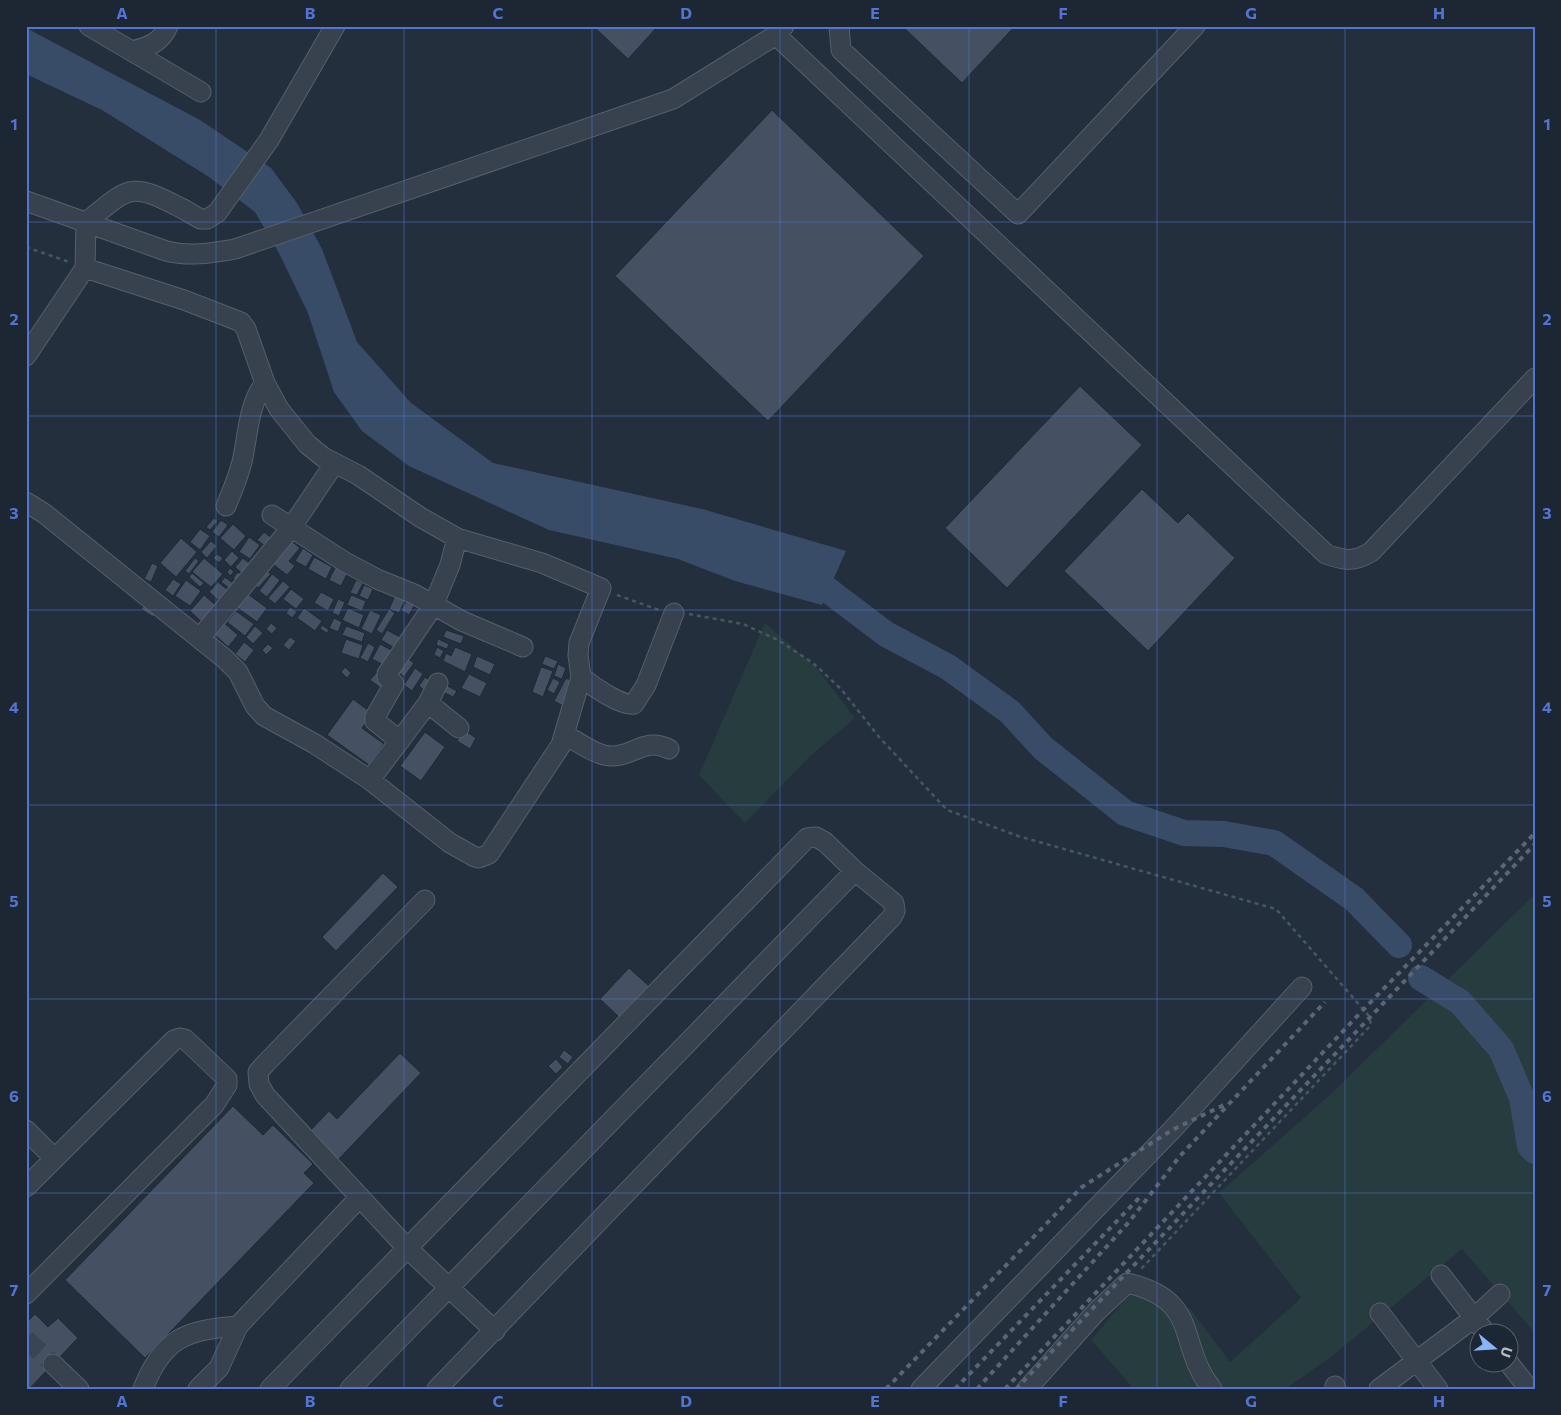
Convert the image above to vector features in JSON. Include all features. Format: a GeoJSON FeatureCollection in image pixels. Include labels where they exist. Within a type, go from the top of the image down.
{"type":"FeatureCollection","features":[{"type":"Feature","properties":{"kind":"street"},"geometry":{"type":"LineString","coordinates":[[89,26],[201,92]]}},
{"type":"Feature","properties":{"kind":"street"},"geometry":{"type":"LineString","coordinates":[[132,51],[156,43],[165,34],[168,26]]}},
{"type":"Feature","properties":{"kind":"street"},"geometry":{"type":"LineString","coordinates":[[86,222],[113,201],[126,193],[136,190],[147,192],[202,219],[211,217],[264,146],[336,26]]}},
{"type":"Feature","properties":{"kind":"street"},"geometry":{"type":"LineString","coordinates":[[839,26],[841,50],[1018,214],[1195,26]]}},
{"type":"Feature","properties":{"kind":"street"},"geometry":{"type":"LineString","coordinates":[[26,201],[182,255],[198,256],[235,249],[673,99],[780,31],[1326,554],[1344,561],[1359,559],[1371,552],[1535,378]]}},
{"type":"Feature","properties":{"kind":"street"},"geometry":{"type":"LineString","coordinates":[[26,356],[85,268],[86,222]]}},
{"type":"Feature","properties":{"kind":"street"},"geometry":{"type":"LineString","coordinates":[[26,502],[45,514],[200,638],[238,672],[255,706],[264,716],[315,744],[370,780],[465,853],[480,858],[489,854],[540,779],[565,735],[569,712],[581,677],[577,649],[601,588],[542,563],[458,538],[420,517],[358,475],[334,464],[307,444],[288,422],[266,384],[246,328],[241,322],[184,300],[85,268]]}},
{"type":"Feature","properties":{"kind":"street"},"geometry":{"type":"LineString","coordinates":[[226,506],[242,460],[253,406],[258,392],[266,384]]}},
{"type":"Feature","properties":{"kind":"street"},"geometry":{"type":"LineString","coordinates":[[200,638],[291,528],[334,464]]}},
{"type":"Feature","properties":{"kind":"street"},"geometry":{"type":"LineString","coordinates":[[272,515],[345,562],[377,579],[414,594],[432,606],[523,647]]}},
{"type":"Feature","properties":{"kind":"street"},"geometry":{"type":"LineString","coordinates":[[400,741],[379,726],[375,717],[394,684],[387,677],[387,674],[432,606],[450,565],[458,538]]}},
{"type":"Feature","properties":{"kind":"street"},"geometry":{"type":"LineString","coordinates":[[581,677],[595,688],[630,705],[634,704],[646,685],[674,613]]}},
{"type":"Feature","properties":{"kind":"street"},"geometry":{"type":"LineString","coordinates":[[370,780],[428,703],[438,683]]}},
{"type":"Feature","properties":{"kind":"street"},"geometry":{"type":"LineString","coordinates":[[428,703],[458,728]]}},
{"type":"Feature","properties":{"kind":"street"},"geometry":{"type":"LineString","coordinates":[[565,735],[592,750],[612,756],[655,743],[669,749]]}},
{"type":"Feature","properties":{"kind":"street"},"geometry":{"type":"LineString","coordinates":[[270,1389],[807,838],[816,837],[825,842],[855,871],[894,903],[895,911],[892,916],[437,1389]]}},
{"type":"Feature","properties":{"kind":"street"},"geometry":{"type":"LineString","coordinates":[[350,1389],[448,1286],[855,871]]}},
{"type":"Feature","properties":{"kind":"street"},"geometry":{"type":"LineString","coordinates":[[425,900],[258,1072],[258,1084],[265,1095],[407,1248],[495,1330]]}},
{"type":"Feature","properties":{"kind":"street"},"geometry":{"type":"LineString","coordinates":[[921,1389],[1165,1138],[1302,987]]}},
{"type":"Feature","properties":{"kind":"street"},"geometry":{"type":"LineString","coordinates":[[26,1187],[174,1040],[185,1039],[227,1079],[227,1085],[214,1105],[26,1294]]}},
{"type":"Feature","properties":{"kind":"street"},"geometry":{"type":"LineString","coordinates":[[26,1130],[54,1158]]}},
{"type":"Feature","properties":{"kind":"street"},"geometry":{"type":"LineString","coordinates":[[198,1389],[219,1368],[238,1326],[360,1197]]}},
{"type":"Feature","properties":{"kind":"street"},"geometry":{"type":"LineString","coordinates":[[1441,1275],[1478,1322]]}},
{"type":"Feature","properties":{"kind":"street"},"geometry":{"type":"LineString","coordinates":[[1027,1389],[1096,1312],[1127,1283],[1158,1293],[1179,1312],[1204,1386]]}},
{"type":"Feature","properties":{"kind":"street"},"geometry":{"type":"LineString","coordinates":[[1482,1322],[1500,1294]]}},
{"type":"Feature","properties":{"kind":"street"},"geometry":{"type":"LineString","coordinates":[[1380,1313],[1438,1389]]}},
{"type":"Feature","properties":{"kind":"street"},"geometry":{"type":"LineString","coordinates":[[143,1389],[158,1361],[179,1338],[199,1330],[238,1326]]}},
{"type":"Feature","properties":{"kind":"street"},"geometry":{"type":"LineString","coordinates":[[1379,1389],[1416,1360],[1468,1332]]}},
{"type":"Feature","properties":{"kind":"street"},"geometry":{"type":"LineString","coordinates":[[53,1364],[79,1389]]}},
{"type":"Feature","properties":{"kind":"street"},"geometry":{"type":"LineString","coordinates":[[1516,1372],[1529,1389]]}},
{"type":"Feature","properties":{"kind":"path"},"geometry":{"type":"LineString","coordinates":[[26,248],[85,268]]}},
{"type":"Feature","properties":{"kind":"path"},"geometry":{"type":"LineString","coordinates":[[601,588],[648,607],[743,624],[800,653],[841,689],[879,738],[950,812],[1018,836],[1276,909],[1369,1016],[1371,1025],[1127,1283]]}},
{"type":"Feature","properties":{"kind":"green space"},"geometry":{"type":"Polygon","coordinates":[[[765,623],[815,666],[855,718],[810,756],[745,823],[699,775],[765,623]]]}},
{"type":"Feature","properties":{"kind":"green space"},"geometry":{"type":"Polygon","coordinates":[[[1535,894],[1535,1333],[1462,1249],[1332,1356],[1285,1389],[1134,1389],[1091,1340],[1141,1281],[1191,1310],[1230,1362],[1301,1298],[1219,1193],[1331,1094],[1535,894]]]}},
{"type":"Feature","properties":{"kind":"water"},"geometry":{"type":"Polygon","coordinates":[[[26,28],[200,120],[271,168],[297,203],[322,249],[357,342],[411,403],[493,463],[702,509],[846,551],[822,605],[735,581],[678,559],[549,530],[409,466],[362,431],[334,392],[308,313],[279,253],[255,212],[209,177],[102,110],[26,74],[26,28]]]}},
{"type":"Feature","properties":{"kind":"building"},"geometry":{"type":"Polygon","coordinates":[[[593,26],[658,26],[628,59],[593,26]]]}},
{"type":"Feature","properties":{"kind":"building"},"geometry":{"type":"Polygon","coordinates":[[[902,26],[1015,26],[962,83],[902,26]]]}},
{"type":"Feature","properties":{"kind":"building"},"geometry":{"type":"Polygon","coordinates":[[[772,110],[924,256],[768,421],[615,276],[772,110]]]}},
{"type":"Feature","properties":{"kind":"building"},"geometry":{"type":"Polygon","coordinates":[[[1080,386],[1142,445],[1007,588],[945,528],[1080,386]]]}},
{"type":"Feature","properties":{"kind":"building"},"geometry":{"type":"Polygon","coordinates":[[[1142,489],[1178,523],[1188,513],[1235,558],[1148,651],[1064,571],[1142,489]]]}},
{"type":"Feature","properties":{"kind":"building"},"geometry":{"type":"Polygon","coordinates":[[[214,518],[218,521],[210,530],[206,527],[214,518]]]}},
{"type":"Feature","properties":{"kind":"building"},"geometry":{"type":"Polygon","coordinates":[[[221,520],[228,525],[219,537],[212,532],[221,520]]]}},
{"type":"Feature","properties":{"kind":"building"},"geometry":{"type":"Polygon","coordinates":[[[233,524],[246,536],[234,550],[220,538],[233,524]]]}},
{"type":"Feature","properties":{"kind":"building"},"geometry":{"type":"Polygon","coordinates":[[[200,529],[210,536],[200,550],[190,542],[200,529]]]}},
{"type":"Feature","properties":{"kind":"building"},"geometry":{"type":"Polygon","coordinates":[[[264,532],[277,542],[270,550],[257,540],[264,532]]]}},
{"type":"Feature","properties":{"kind":"building"},"geometry":{"type":"Polygon","coordinates":[[[249,537],[260,545],[250,559],[239,552],[249,537]]]}},
{"type":"Feature","properties":{"kind":"building"},"geometry":{"type":"Polygon","coordinates":[[[181,538],[197,552],[176,577],[160,563],[181,538]]]}},
{"type":"Feature","properties":{"kind":"building"},"geometry":{"type":"Polygon","coordinates":[[[289,539],[300,548],[289,561],[295,566],[287,575],[269,561],[289,539]]]}},
{"type":"Feature","properties":{"kind":"building"},"geometry":{"type":"Polygon","coordinates":[[[211,541],[217,546],[207,558],[201,552],[211,541]]]}},
{"type":"Feature","properties":{"kind":"building"},"geometry":{"type":"Polygon","coordinates":[[[303,548],[313,555],[306,567],[295,561],[303,548]]]}},
{"type":"Feature","properties":{"kind":"building"},"geometry":{"type":"Polygon","coordinates":[[[232,551],[239,558],[231,567],[224,560],[232,551]]]}},
{"type":"Feature","properties":{"kind":"building"},"geometry":{"type":"Polygon","coordinates":[[[217,554],[223,558],[219,563],[213,558],[217,554]]]}},
{"type":"Feature","properties":{"kind":"building"},"geometry":{"type":"Polygon","coordinates":[[[314,557],[332,567],[326,579],[308,569],[314,557]]]}},
{"type":"Feature","properties":{"kind":"building"},"geometry":{"type":"Polygon","coordinates":[[[195,558],[199,561],[189,574],[185,571],[195,558]]]}},
{"type":"Feature","properties":{"kind":"building"},"geometry":{"type":"Polygon","coordinates":[[[204,558],[223,574],[211,587],[192,572],[204,558]]]}},
{"type":"Feature","properties":{"kind":"building"},"geometry":{"type":"Polygon","coordinates":[[[243,558],[255,568],[247,578],[235,567],[243,558]]]}},
{"type":"Feature","properties":{"kind":"building"},"geometry":{"type":"Polygon","coordinates":[[[338,562],[350,568],[341,586],[329,580],[338,562]]]}},
{"type":"Feature","properties":{"kind":"building"},"geometry":{"type":"Polygon","coordinates":[[[152,563],[158,566],[151,582],[144,579],[152,563]]]}},
{"type":"Feature","properties":{"kind":"building"},"geometry":{"type":"Polygon","coordinates":[[[230,568],[234,572],[230,576],[227,572],[230,568]]]}},
{"type":"Feature","properties":{"kind":"building"},"geometry":{"type":"Polygon","coordinates":[[[264,569],[271,574],[258,588],[252,583],[264,569]]]}},
{"type":"Feature","properties":{"kind":"building"},"geometry":{"type":"Polygon","coordinates":[[[238,572],[245,578],[240,584],[233,578],[238,572]]]}},
{"type":"Feature","properties":{"kind":"building"},"geometry":{"type":"Polygon","coordinates":[[[192,573],[204,583],[200,587],[189,577],[192,573]]]}},
{"type":"Feature","properties":{"kind":"building"},"geometry":{"type":"Polygon","coordinates":[[[272,574],[280,580],[267,597],[259,591],[272,574]]]}},
{"type":"Feature","properties":{"kind":"building"},"geometry":{"type":"Polygon","coordinates":[[[225,577],[238,587],[234,592],[221,582],[225,577]]]}},
{"type":"Feature","properties":{"kind":"building"},"geometry":{"type":"Polygon","coordinates":[[[173,579],[181,584],[173,596],[165,590],[173,579]]]}},
{"type":"Feature","properties":{"kind":"building"},"geometry":{"type":"Polygon","coordinates":[[[186,580],[201,591],[190,606],[175,596],[186,580]]]}},
{"type":"Feature","properties":{"kind":"building"},"geometry":{"type":"Polygon","coordinates":[[[356,580],[363,583],[357,595],[350,593],[356,580]]]}},
{"type":"Feature","properties":{"kind":"building"},"geometry":{"type":"Polygon","coordinates":[[[283,581],[290,587],[275,604],[268,598],[283,581]]]}},
{"type":"Feature","properties":{"kind":"building"},"geometry":{"type":"Polygon","coordinates":[[[218,582],[233,594],[224,605],[209,592],[218,582]]]}},
{"type":"Feature","properties":{"kind":"building"},"geometry":{"type":"Polygon","coordinates":[[[364,585],[373,589],[368,600],[359,596],[364,585]]]}},
{"type":"Feature","properties":{"kind":"building"},"geometry":{"type":"Polygon","coordinates":[[[291,589],[304,599],[296,609],[283,599],[291,589]]]}},
{"type":"Feature","properties":{"kind":"building"},"geometry":{"type":"Polygon","coordinates":[[[398,589],[408,594],[399,613],[389,609],[398,589]]]}},
{"type":"Feature","properties":{"kind":"building"},"geometry":{"type":"Polygon","coordinates":[[[245,592],[267,608],[257,622],[235,606],[245,592]]]}},
{"type":"Feature","properties":{"kind":"building"},"geometry":{"type":"Polygon","coordinates":[[[321,592],[334,599],[328,611],[314,603],[321,592]]]}},
{"type":"Feature","properties":{"kind":"building"},"geometry":{"type":"Polygon","coordinates":[[[204,595],[220,609],[206,626],[190,611],[204,595]]]}},
{"type":"Feature","properties":{"kind":"building"},"geometry":{"type":"Polygon","coordinates":[[[351,595],[366,601],[362,611],[347,605],[351,595]]]}},
{"type":"Feature","properties":{"kind":"building"},"geometry":{"type":"Polygon","coordinates":[[[410,595],[418,599],[409,615],[401,610],[410,595]]]}},
{"type":"Feature","properties":{"kind":"building"},"geometry":{"type":"Polygon","coordinates":[[[338,599],[345,602],[339,616],[332,613],[338,599]]]}},
{"type":"Feature","properties":{"kind":"building"},"geometry":{"type":"Polygon","coordinates":[[[146,603],[157,610],[153,617],[141,609],[146,603]]]}},
{"type":"Feature","properties":{"kind":"building"},"geometry":{"type":"Polygon","coordinates":[[[290,607],[297,612],[292,618],[286,613],[290,607]]]}},
{"type":"Feature","properties":{"kind":"building"},"geometry":{"type":"Polygon","coordinates":[[[304,608],[322,621],[315,631],[297,618],[304,608]]]}},
{"type":"Feature","properties":{"kind":"building"},"geometry":{"type":"Polygon","coordinates":[[[348,608],[364,615],[359,628],[342,620],[348,608]]]}},
{"type":"Feature","properties":{"kind":"building"},"geometry":{"type":"Polygon","coordinates":[[[389,609],[395,613],[382,634],[376,630],[389,609]]]}},
{"type":"Feature","properties":{"kind":"building"},"geometry":{"type":"Polygon","coordinates":[[[370,610],[381,615],[372,634],[361,629],[370,610]]]}},
{"type":"Feature","properties":{"kind":"building"},"geometry":{"type":"Polygon","coordinates":[[[236,611],[254,624],[245,636],[227,622],[236,611]]]}},
{"type":"Feature","properties":{"kind":"building"},"geometry":{"type":"Polygon","coordinates":[[[334,618],[342,622],[338,632],[329,628],[334,618]]]}},
{"type":"Feature","properties":{"kind":"building"},"geometry":{"type":"Polygon","coordinates":[[[223,622],[238,635],[228,647],[213,633],[223,622]]]}},
{"type":"Feature","properties":{"kind":"building"},"geometry":{"type":"Polygon","coordinates":[[[271,623],[277,628],[272,634],[266,629],[271,623]]]}},
{"type":"Feature","properties":{"kind":"building"},"geometry":{"type":"Polygon","coordinates":[[[322,625],[329,630],[327,633],[320,629],[322,625]]]}},
{"type":"Feature","properties":{"kind":"building"},"geometry":{"type":"Polygon","coordinates":[[[255,626],[263,633],[253,644],[246,637],[255,626]]]}},
{"type":"Feature","properties":{"kind":"building"},"geometry":{"type":"Polygon","coordinates":[[[346,626],[365,633],[362,642],[342,635],[346,626]]]}},
{"type":"Feature","properties":{"kind":"building"},"geometry":{"type":"Polygon","coordinates":[[[387,630],[404,639],[398,650],[381,640],[387,630]]]}},
{"type":"Feature","properties":{"kind":"building"},"geometry":{"type":"Polygon","coordinates":[[[446,630],[464,636],[461,644],[443,637],[446,630]]]}},
{"type":"Feature","properties":{"kind":"building"},"geometry":{"type":"Polygon","coordinates":[[[290,637],[296,641],[289,650],[283,645],[290,637]]]}},
{"type":"Feature","properties":{"kind":"building"},"geometry":{"type":"Polygon","coordinates":[[[346,639],[363,645],[359,659],[341,653],[346,639]]]}},
{"type":"Feature","properties":{"kind":"building"},"geometry":{"type":"Polygon","coordinates":[[[438,639],[449,644],[447,649],[436,645],[438,639]]]}},
{"type":"Feature","properties":{"kind":"building"},"geometry":{"type":"Polygon","coordinates":[[[244,642],[254,650],[245,662],[235,654],[244,642]]]}},
{"type":"Feature","properties":{"kind":"building"},"geometry":{"type":"Polygon","coordinates":[[[368,643],[375,647],[368,662],[360,658],[368,643]]]}},
{"type":"Feature","properties":{"kind":"building"},"geometry":{"type":"Polygon","coordinates":[[[268,644],[273,648],[266,655],[262,650],[268,644]]]}},
{"type":"Feature","properties":{"kind":"building"},"geometry":{"type":"Polygon","coordinates":[[[380,644],[397,653],[389,668],[372,659],[380,644]]]}},
{"type":"Feature","properties":{"kind":"building"},"geometry":{"type":"Polygon","coordinates":[[[437,647],[444,651],[440,658],[434,655],[437,647]]]}},
{"type":"Feature","properties":{"kind":"building"},"geometry":{"type":"Polygon","coordinates":[[[455,647],[472,654],[465,672],[443,661],[446,653],[451,656],[455,647]]]}},
{"type":"Feature","properties":{"kind":"building"},"geometry":{"type":"Polygon","coordinates":[[[477,656],[495,664],[490,675],[473,667],[477,656]]]}},
{"type":"Feature","properties":{"kind":"building"},"geometry":{"type":"Polygon","coordinates":[[[545,656],[558,661],[554,669],[542,664],[545,656]]]}},
{"type":"Feature","properties":{"kind":"building"},"geometry":{"type":"Polygon","coordinates":[[[406,657],[414,663],[404,677],[397,671],[406,657]]]}},
{"type":"Feature","properties":{"kind":"building"},"geometry":{"type":"Polygon","coordinates":[[[558,664],[566,668],[562,679],[554,676],[558,664]]]}},
{"type":"Feature","properties":{"kind":"building"},"geometry":{"type":"Polygon","coordinates":[[[345,667],[351,673],[347,678],[341,672],[345,667]]]}},
{"type":"Feature","properties":{"kind":"building"},"geometry":{"type":"Polygon","coordinates":[[[541,667],[553,671],[543,697],[532,692],[541,667]]]}},
{"type":"Feature","properties":{"kind":"building"},"geometry":{"type":"Polygon","coordinates":[[[415,668],[423,674],[412,691],[404,685],[415,668]]]}},
{"type":"Feature","properties":{"kind":"building"},"geometry":{"type":"Polygon","coordinates":[[[377,672],[387,680],[381,688],[370,680],[377,672]]]}},
{"type":"Feature","properties":{"kind":"building"},"geometry":{"type":"Polygon","coordinates":[[[469,674],[487,683],[480,697],[461,688],[469,674]]]}},
{"type":"Feature","properties":{"kind":"building"},"geometry":{"type":"Polygon","coordinates":[[[425,677],[434,684],[428,693],[419,686],[425,677]]]}},
{"type":"Feature","properties":{"kind":"building"},"geometry":{"type":"Polygon","coordinates":[[[553,678],[560,682],[554,694],[547,690],[553,678]]]}},
{"type":"Feature","properties":{"kind":"building"},"geometry":{"type":"Polygon","coordinates":[[[566,678],[576,683],[565,707],[554,701],[566,678]]]}},
{"type":"Feature","properties":{"kind":"building"},"geometry":{"type":"Polygon","coordinates":[[[444,684],[457,691],[453,697],[441,691],[444,684]]]}},
{"type":"Feature","properties":{"kind":"building"},"geometry":{"type":"Polygon","coordinates":[[[353,699],[373,714],[362,728],[384,744],[369,765],[327,735],[353,699]]]}},
{"type":"Feature","properties":{"kind":"building"},"geometry":{"type":"Polygon","coordinates":[[[464,730],[476,738],[470,749],[457,741],[464,730]]]}},
{"type":"Feature","properties":{"kind":"building"},"geometry":{"type":"Polygon","coordinates":[[[425,732],[445,747],[421,781],[400,766],[425,732]]]}},
{"type":"Feature","properties":{"kind":"building"},"geometry":{"type":"Polygon","coordinates":[[[383,873],[398,887],[336,951],[322,937],[383,873]]]}},
{"type":"Feature","properties":{"kind":"building"},"geometry":{"type":"Polygon","coordinates":[[[629,968],[649,986],[619,1017],[600,999],[629,968]]]}},
{"type":"Feature","properties":{"kind":"building"},"geometry":{"type":"Polygon","coordinates":[[[564,1050],[573,1057],[568,1064],[559,1057],[564,1050]]]}},
{"type":"Feature","properties":{"kind":"building"},"geometry":{"type":"Polygon","coordinates":[[[400,1053],[421,1073],[336,1162],[307,1134],[329,1111],[337,1119],[400,1053]]]}},
{"type":"Feature","properties":{"kind":"building"},"geometry":{"type":"Polygon","coordinates":[[[556,1059],[563,1067],[556,1074],[548,1066],[556,1059]]]}},
{"type":"Feature","properties":{"kind":"building"},"geometry":{"type":"Polygon","coordinates":[[[233,1106],[263,1135],[273,1125],[313,1164],[304,1173],[314,1183],[145,1358],[65,1280],[233,1106]]]}},
{"type":"Feature","properties":{"kind":"building"},"geometry":{"type":"Polygon","coordinates":[[[35,1314],[48,1327],[58,1318],[78,1338],[29,1389],[26,1389],[26,1323],[35,1314]]]}},
{"type":"Feature","properties":{"kind":"waterway"},"geometry":{"type":"LineString","coordinates":[[800,569],[886,634],[948,667],[1010,712],[1043,748],[1125,813],[1184,833],[1224,834],[1274,843],[1354,899],[1399,945]]}},
{"type":"Feature","properties":{"kind":"waterway"},"geometry":{"type":"LineString","coordinates":[[1421,978],[1460,1002],[1501,1049],[1522,1098],[1530,1146],[1535,1151]]}},
{"type":"Feature","properties":{"kind":"tunnel"},"geometry":{"type":"LineString","coordinates":[[26,1339],[53,1364]]}},
{"type":"Feature","properties":{"kind":"railway"},"geometry":{"type":"LineString","coordinates":[[1005,1389],[1363,1010],[1535,833]]}},
{"type":"Feature","properties":{"kind":"railway"},"geometry":{"type":"LineString","coordinates":[[1016,1389],[1535,844]]}},
{"type":"Feature","properties":{"kind":"railway"},"geometry":{"type":"LineString","coordinates":[[977,1389],[1129,1222],[1180,1156],[1325,1002]]}},
{"type":"Feature","properties":{"kind":"railway"},"geometry":{"type":"LineString","coordinates":[[886,1389],[1082,1187],[1172,1130],[1224,1105]]}},
{"type":"Feature","properties":{"kind":"railway"},"geometry":{"type":"LineString","coordinates":[[955,1389],[1141,1196]]}}]}
